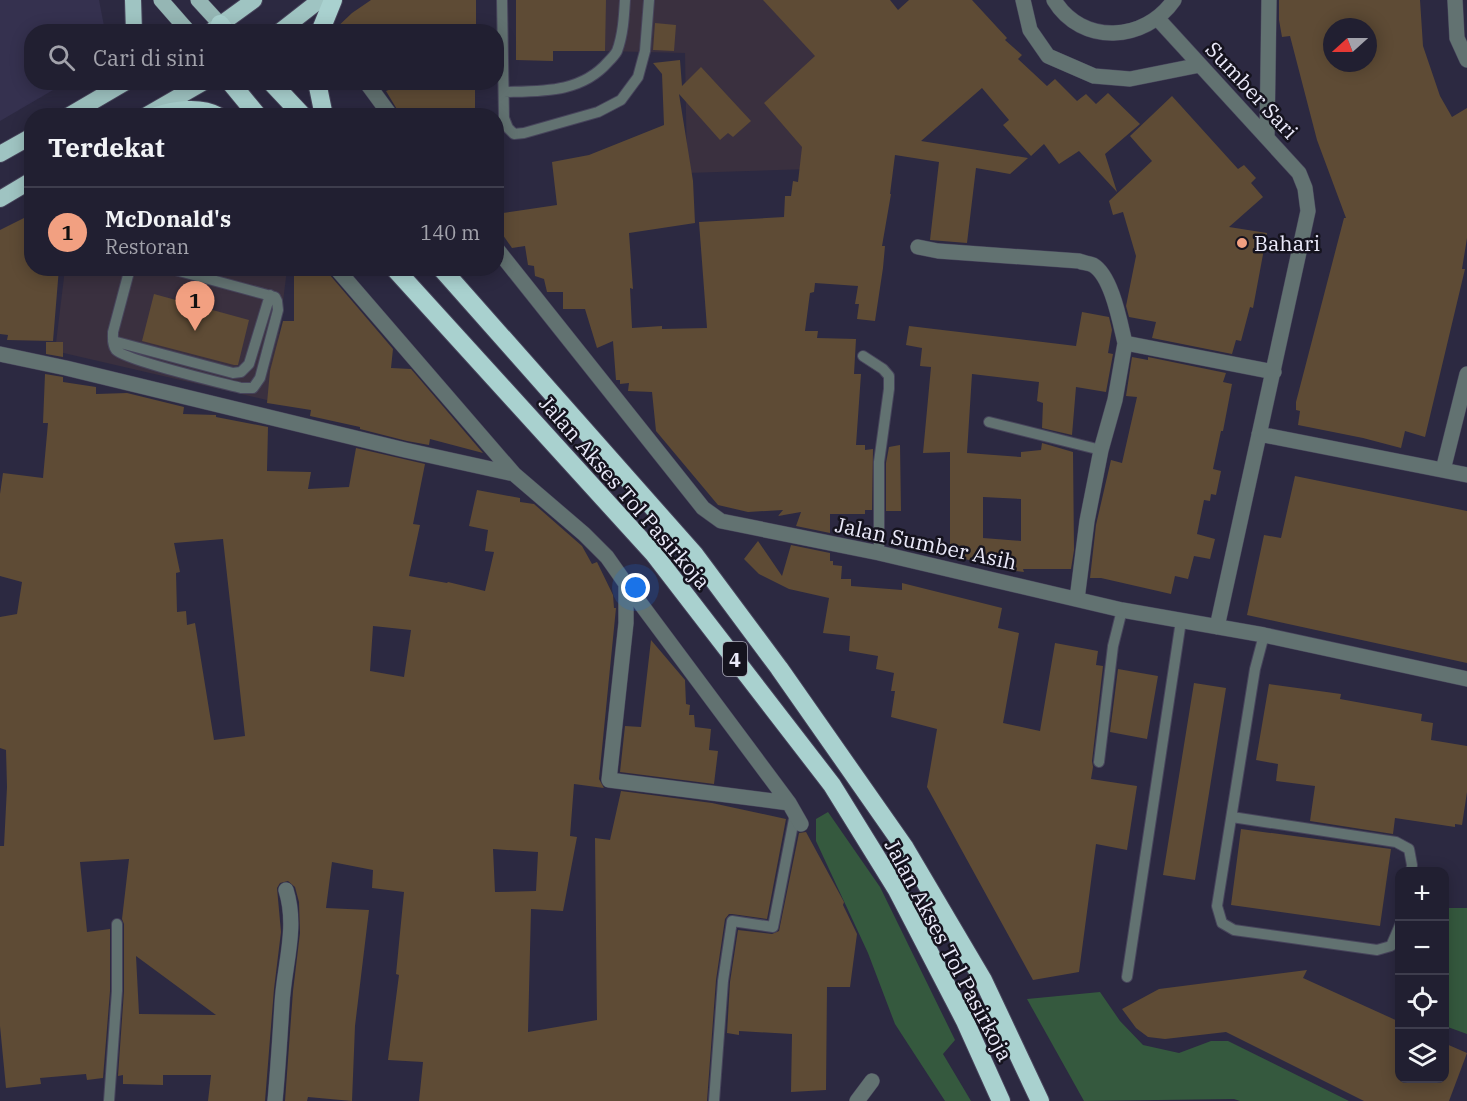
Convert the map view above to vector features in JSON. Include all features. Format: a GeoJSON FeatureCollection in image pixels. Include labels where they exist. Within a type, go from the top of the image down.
{"type":"FeatureCollection","features":[{"type":"Feature","properties":{"kind":"highway"},"geometry":{"type":"LineString","coordinates":[[133,0],[134,24]]}},
{"type":"Feature","properties":{"kind":"highway"},"geometry":{"type":"LineString","coordinates":[[224,24],[254,0]]}},
{"type":"Feature","properties":{"kind":"highway"},"geometry":{"type":"LineString","coordinates":[[289,24],[320,0]]}},
{"type":"Feature","properties":{"kind":"highway"},"geometry":{"type":"LineString","coordinates":[[324,24],[333,0]]}},
{"type":"Feature","properties":{"kind":"highway"},"geometry":{"type":"LineString","coordinates":[[87,105],[101,90]]}},
{"type":"Feature","properties":{"kind":"highway"},"geometry":{"type":"LineString","coordinates":[[82,108],[112,90]]}},
{"type":"Feature","properties":{"kind":"highway"},"geometry":{"type":"LineString","coordinates":[[159,108],[190,90]]}},
{"type":"Feature","properties":{"kind":"highway"},"geometry":{"type":"LineString","coordinates":[[237,90],[251,108]]}},
{"type":"Feature","properties":{"kind":"highway"},"geometry":{"type":"LineString","coordinates":[[279,90],[295,108]]}},
{"type":"Feature","properties":{"kind":"highway"},"geometry":{"type":"LineString","coordinates":[[319,90],[322,108]]}},
{"type":"Feature","properties":{"kind":"highway"},"geometry":{"type":"LineString","coordinates":[[0,154],[24,140]]}},
{"type":"Feature","properties":{"kind":"highway"},"geometry":{"type":"LineString","coordinates":[[0,199],[24,185]]}},
{"type":"Feature","properties":{"kind":"highway","name":"Jalan Akses Tol Pasirkoja"},"geometry":{"type":"LineString","coordinates":[[401,276],[654,554],[832,785],[897,890],[965,1022],[1001,1101]]}},
{"type":"Feature","properties":{"kind":"highway","name":"Jalan Akses Tol Pasirkoja"},"geometry":{"type":"LineString","coordinates":[[448,276],[695,555],[778,668],[905,849],[983,980],[1040,1101]]}},
{"type":"Feature","properties":{"kind":"main road"},"geometry":{"type":"LineString","coordinates":[[161,0],[182,24]]}},
{"type":"Feature","properties":{"kind":"main road"},"geometry":{"type":"LineString","coordinates":[[198,0],[215,24]]}},
{"type":"Feature","properties":{"kind":"street"},"geometry":{"type":"LineString","coordinates":[[1023,0],[1030,30],[1048,56],[1094,76],[1130,79],[1200,65]]}},
{"type":"Feature","properties":{"kind":"street"},"geometry":{"type":"LineString","coordinates":[[1054,0],[1071,19],[1087,28],[1105,33],[1124,33],[1142,28],[1158,19],[1174,0]]}},
{"type":"Feature","properties":{"kind":"street"},"geometry":{"type":"LineString","coordinates":[[1267,137],[1269,0]]}},
{"type":"Feature","properties":{"kind":"street"},"geometry":{"type":"LineString","coordinates":[[1455,0],[1457,38],[1467,60]]}},
{"type":"Feature","properties":{"kind":"street","name":"Sumber Sari"},"geometry":{"type":"LineString","coordinates":[[1158,19],[1299,173],[1308,211],[1274,372]]}},
{"type":"Feature","properties":{"kind":"street"},"geometry":{"type":"LineString","coordinates":[[372,90],[385,108]]}},
{"type":"Feature","properties":{"kind":"street"},"geometry":{"type":"LineString","coordinates":[[918,247],[938,251],[1079,261],[1093,265],[1103,275],[1114,302],[1125,343],[1115,400],[1101,450],[1087,521],[1077,599]]}},
{"type":"Feature","properties":{"kind":"street","name":"Jalan Sumber Asih"},"geometry":{"type":"LineString","coordinates":[[504,259],[703,508],[722,520],[879,553],[1122,610],[1264,634],[1467,679]]}},
{"type":"Feature","properties":{"kind":"street"},"geometry":{"type":"LineString","coordinates":[[343,276],[514,474],[584,534],[607,557],[795,814]]}},
{"type":"Feature","properties":{"kind":"street"},"geometry":{"type":"LineString","coordinates":[[1125,343],[1274,372],[1217,627]]}},
{"type":"Feature","properties":{"kind":"street"},"geometry":{"type":"LineString","coordinates":[[0,354],[514,474]]}},
{"type":"Feature","properties":{"kind":"street"},"geometry":{"type":"LineString","coordinates":[[1443,470],[1467,374]]}},
{"type":"Feature","properties":{"kind":"street"},"geometry":{"type":"LineString","coordinates":[[1259,434],[1467,475]]}},
{"type":"Feature","properties":{"kind":"street"},"geometry":{"type":"LineString","coordinates":[[626,584],[626,623],[609,780],[795,814]]}},
{"type":"Feature","properties":{"kind":"street"},"geometry":{"type":"LineString","coordinates":[[275,1101],[283,995],[292,930],[291,911],[286,890]]}},
{"type":"Feature","properties":{"kind":"street"},"geometry":{"type":"LineString","coordinates":[[857,1101],[872,1082]]}},
{"type":"Feature","properties":{"kind":"lane"},"geometry":{"type":"LineString","coordinates":[[502,0],[503,24]]}},
{"type":"Feature","properties":{"kind":"lane"},"geometry":{"type":"LineString","coordinates":[[624,0],[623,25],[616,52],[603,68],[585,82],[555,90],[504,92],[504,118],[508,128],[514,134],[597,112],[621,100],[638,77],[645,51],[649,0]]}},
{"type":"Feature","properties":{"kind":"lane"},"geometry":{"type":"LineString","coordinates":[[128,276],[113,332],[116,350],[132,359],[241,388],[254,388],[260,378],[278,310],[278,301],[270,295],[198,276]]}},
{"type":"Feature","properties":{"kind":"lane"},"geometry":{"type":"LineString","coordinates":[[113,341],[233,373],[241,372],[249,364],[270,295]]}},
{"type":"Feature","properties":{"kind":"lane"},"geometry":{"type":"LineString","coordinates":[[863,356],[883,369],[889,376],[879,462],[879,553]]}},
{"type":"Feature","properties":{"kind":"lane"},"geometry":{"type":"LineString","coordinates":[[989,422],[1101,450]]}},
{"type":"Feature","properties":{"kind":"lane"},"geometry":{"type":"LineString","coordinates":[[1099,762],[1113,646],[1122,610]]}},
{"type":"Feature","properties":{"kind":"lane"},"geometry":{"type":"LineString","coordinates":[[1127,976],[1181,621]]}},
{"type":"Feature","properties":{"kind":"lane"},"geometry":{"type":"LineString","coordinates":[[1264,634],[1255,669],[1217,906],[1222,923],[1234,930],[1377,950],[1391,946],[1395,937]]}},
{"type":"Feature","properties":{"kind":"lane"},"geometry":{"type":"LineString","coordinates":[[714,1101],[723,981],[732,921],[773,927],[795,814]]}},
{"type":"Feature","properties":{"kind":"lane"},"geometry":{"type":"LineString","coordinates":[[1232,817],[1396,842],[1409,849],[1412,867]]}},
{"type":"Feature","properties":{"kind":"lane"},"geometry":{"type":"LineString","coordinates":[[109,1101],[117,992],[117,924]]}},
{"type":"Feature","properties":{"kind":"shaded area"},"geometry":{"type":"Polygon","coordinates":[[[0,0],[99,0],[104,24],[24,24],[24,90],[53,90],[0,121],[0,0]]]}},
{"type":"Feature","properties":{"kind":"shaded area"},"geometry":{"type":"Polygon","coordinates":[[[605,0],[874,0],[876,167],[687,173],[685,53],[603,51],[605,0]]]}},
{"type":"Feature","properties":{"kind":"shaded area"},"geometry":{"type":"Polygon","coordinates":[[[64,276],[286,276],[271,401],[55,351],[64,276]]]}},
{"type":"Feature","properties":{"kind":"green space"},"geometry":{"type":"Polygon","coordinates":[[[828,812],[880,887],[955,1040],[943,1054],[971,1101],[945,1101],[895,1024],[868,953],[816,841],[816,819],[828,812]]]}},
{"type":"Feature","properties":{"kind":"green space"},"geometry":{"type":"Polygon","coordinates":[[[1449,908],[1467,908],[1467,1034],[1449,1027],[1449,908]]]}},
{"type":"Feature","properties":{"kind":"green space"},"geometry":{"type":"Polygon","coordinates":[[[1100,992],[1120,1021],[1143,1045],[1179,1053],[1211,1041],[1228,1041],[1349,1101],[1240,1101],[1234,1099],[1084,1101],[1027,999],[1100,992]]]}},
{"type":"Feature","properties":{"kind":"building"},"geometry":{"type":"Polygon","coordinates":[[[371,0],[476,0],[476,24],[340,24],[371,0]]]}},
{"type":"Feature","properties":{"kind":"building"},"geometry":{"type":"Polygon","coordinates":[[[516,0],[606,0],[605,51],[553,51],[553,61],[516,60],[516,0]]]}},
{"type":"Feature","properties":{"kind":"building"},"geometry":{"type":"Polygon","coordinates":[[[763,0],[890,0],[898,10],[909,0],[972,0],[1007,38],[1005,40],[1022,55],[1018,59],[1047,86],[1055,79],[1077,101],[1086,94],[1096,104],[1108,93],[1140,124],[1105,154],[1117,192],[1079,151],[1059,164],[1044,144],[1031,156],[1003,125],[1009,120],[982,88],[921,141],[1028,158],[1010,174],[976,168],[967,243],[930,240],[939,162],[895,155],[882,246],[885,246],[883,268],[875,321],[857,319],[859,304],[855,304],[858,286],[815,283],[814,292],[810,293],[805,331],[818,331],[817,338],[856,339],[854,374],[861,374],[856,445],[865,445],[865,450],[873,449],[872,510],[865,510],[865,514],[830,514],[830,533],[796,526],[801,512],[778,516],[783,510],[748,512],[718,505],[656,431],[652,392],[628,391],[629,383],[620,384],[620,380],[616,380],[613,341],[597,348],[585,309],[563,309],[563,292],[547,292],[544,279],[535,276],[534,266],[528,265],[525,246],[512,248],[504,236],[504,213],[557,205],[552,162],[589,155],[664,125],[662,74],[653,63],[680,60],[682,86],[701,67],[751,121],[733,137],[728,133],[720,140],[679,94],[693,181],[695,223],[629,233],[633,289],[630,288],[632,328],[662,326],[662,329],[707,328],[699,222],[784,217],[785,196],[791,196],[793,181],[798,182],[802,147],[764,103],[815,56],[763,0]]]}},
{"type":"Feature","properties":{"kind":"building"},"geometry":{"type":"Polygon","coordinates":[[[1279,0],[1420,0],[1423,46],[1440,96],[1452,117],[1467,108],[1467,238],[1462,269],[1465,269],[1425,437],[1405,431],[1401,448],[1298,425],[1300,411],[1296,410],[1296,402],[1344,218],[1346,218],[1317,140],[1290,36],[1282,37],[1279,0]]]}},
{"type":"Feature","properties":{"kind":"building"},"geometry":{"type":"Polygon","coordinates":[[[655,23],[676,25],[674,51],[653,50],[655,23]]]}},
{"type":"Feature","properties":{"kind":"building"},"geometry":{"type":"Polygon","coordinates":[[[475,90],[475,108],[396,108],[386,91],[475,90]]]}},
{"type":"Feature","properties":{"kind":"building"},"geometry":{"type":"Polygon","coordinates":[[[1172,96],[1238,169],[1244,165],[1256,178],[1251,183],[1263,197],[1229,227],[1267,233],[1253,308],[1250,307],[1241,341],[1236,340],[1232,354],[1152,338],[1156,322],[1129,317],[1126,306],[1136,256],[1123,212],[1113,215],[1109,201],[1152,161],[1130,136],[1172,96]]]}},
{"type":"Feature","properties":{"kind":"building"},"geometry":{"type":"Polygon","coordinates":[[[24,218],[24,276],[58,276],[53,341],[7,340],[8,335],[0,334],[0,230],[24,218]]]}},
{"type":"Feature","properties":{"kind":"building"},"geometry":{"type":"Polygon","coordinates":[[[294,276],[331,276],[393,349],[391,368],[411,369],[483,453],[430,439],[429,445],[407,441],[360,429],[360,427],[310,416],[311,410],[267,403],[270,371],[283,321],[294,321],[294,276]]]}},
{"type":"Feature","properties":{"kind":"building"},"geometry":{"type":"Polygon","coordinates":[[[154,294],[249,320],[238,365],[142,341],[154,294]]]}},
{"type":"Feature","properties":{"kind":"building"},"geometry":{"type":"Polygon","coordinates":[[[1082,312],[1109,317],[1112,330],[1108,353],[1113,354],[1106,392],[1076,387],[1072,435],[1042,428],[1043,403],[1037,401],[1039,382],[972,374],[967,453],[1021,457],[1021,452],[1041,450],[1042,443],[1073,452],[1074,550],[1071,569],[1023,569],[1024,572],[1007,570],[950,555],[950,452],[923,453],[931,367],[920,366],[922,348],[906,345],[909,326],[1076,346],[1082,312]],[[983,497],[983,538],[1021,541],[1021,499],[983,497]]]}},
{"type":"Feature","properties":{"kind":"building"},"geometry":{"type":"Polygon","coordinates":[[[46,342],[63,342],[63,357],[46,354],[46,342]]]}},
{"type":"Feature","properties":{"kind":"building"},"geometry":{"type":"Polygon","coordinates":[[[1132,357],[1148,360],[1148,357],[1226,373],[1223,382],[1232,384],[1213,469],[1221,471],[1216,495],[1211,494],[1210,501],[1204,500],[1197,534],[1215,539],[1210,559],[1194,556],[1188,579],[1175,576],[1171,594],[1101,578],[1090,578],[1096,525],[1111,460],[1122,463],[1137,397],[1126,396],[1132,357]]]}},
{"type":"Feature","properties":{"kind":"building"},"geometry":{"type":"Polygon","coordinates":[[[45,374],[63,377],[63,382],[96,387],[96,394],[127,393],[184,407],[183,414],[216,415],[216,417],[268,427],[267,471],[311,472],[308,489],[349,487],[356,448],[425,464],[413,524],[420,525],[409,576],[485,591],[494,552],[485,551],[488,530],[469,526],[477,490],[520,498],[520,502],[534,504],[582,546],[592,564],[597,562],[613,595],[614,608],[616,608],[599,779],[604,788],[574,784],[570,836],[577,837],[563,911],[531,909],[528,1032],[597,1020],[595,838],[610,840],[621,791],[712,803],[786,819],[767,919],[729,914],[725,919],[716,980],[707,1101],[419,1101],[423,1062],[388,1060],[399,975],[396,974],[404,892],[372,888],[373,870],[332,862],[326,908],[369,910],[355,1026],[352,1101],[308,1097],[307,1101],[285,1101],[293,991],[300,933],[299,902],[295,887],[288,881],[280,883],[277,888],[281,932],[265,1101],[208,1101],[211,1075],[163,1075],[163,1085],[123,1084],[123,1075],[118,1076],[124,991],[124,924],[122,919],[129,859],[80,862],[87,932],[110,929],[110,991],[103,1078],[87,1080],[86,1074],[40,1078],[41,1084],[6,1088],[0,1026],[0,846],[4,846],[7,787],[6,750],[0,748],[0,617],[17,614],[22,582],[0,576],[0,494],[3,473],[43,478],[48,423],[43,423],[45,374]],[[223,539],[174,543],[180,572],[176,573],[177,612],[186,611],[187,625],[195,623],[214,740],[245,736],[223,539]],[[373,626],[370,671],[404,677],[411,630],[373,626]],[[493,849],[495,892],[536,891],[538,852],[493,849]],[[136,956],[139,1014],[216,1015],[136,956]]]}},
{"type":"Feature","properties":{"kind":"building"},"geometry":{"type":"Polygon","coordinates":[[[900,445],[901,511],[886,511],[886,463],[889,447],[900,445]]]}},
{"type":"Feature","properties":{"kind":"building"},"geometry":{"type":"Polygon","coordinates":[[[1295,476],[1467,511],[1467,663],[1247,615],[1264,535],[1281,538],[1295,476]]]}},
{"type":"Feature","properties":{"kind":"building"},"geometry":{"type":"Polygon","coordinates":[[[758,541],[782,576],[791,545],[830,553],[830,561],[833,561],[833,565],[842,566],[841,579],[851,579],[851,586],[902,590],[902,583],[1002,608],[998,628],[1019,633],[1003,723],[1040,731],[1055,643],[1098,651],[1096,665],[1103,666],[1091,779],[1137,786],[1127,850],[1096,844],[1079,972],[1033,980],[927,787],[937,729],[891,717],[895,691],[891,691],[894,673],[876,669],[878,656],[849,651],[850,636],[823,633],[829,598],[789,589],[759,574],[744,559],[758,541]]]}},
{"type":"Feature","properties":{"kind":"building"},"geometry":{"type":"Polygon","coordinates":[[[651,640],[685,680],[686,704],[690,705],[689,715],[694,715],[695,727],[711,729],[709,750],[718,751],[714,784],[620,772],[625,726],[641,727],[651,640]]]}},
{"type":"Feature","properties":{"kind":"building"},"geometry":{"type":"Polygon","coordinates":[[[1118,669],[1158,676],[1147,739],[1110,732],[1118,669]]]}},
{"type":"Feature","properties":{"kind":"building"},"geometry":{"type":"Polygon","coordinates":[[[1194,683],[1226,688],[1195,880],[1163,875],[1194,683]]]}},
{"type":"Feature","properties":{"kind":"building"},"geometry":{"type":"Polygon","coordinates":[[[1269,684],[1341,694],[1340,699],[1422,714],[1421,721],[1433,723],[1431,740],[1467,746],[1467,792],[1462,825],[1455,824],[1455,827],[1395,818],[1393,834],[1310,821],[1315,786],[1276,781],[1278,764],[1256,760],[1269,684]]]}},
{"type":"Feature","properties":{"kind":"building"},"geometry":{"type":"Polygon","coordinates":[[[1241,829],[1391,849],[1380,926],[1231,905],[1241,829]]]}},
{"type":"Feature","properties":{"kind":"building"},"geometry":{"type":"Polygon","coordinates":[[[806,832],[844,902],[843,905],[857,934],[850,987],[827,987],[826,1090],[791,1092],[792,1034],[739,1031],[739,1035],[727,1033],[730,982],[738,930],[772,934],[779,931],[799,833],[806,832]]]}},
{"type":"Feature","properties":{"kind":"building"},"geometry":{"type":"Polygon","coordinates":[[[1307,970],[1303,978],[1395,1020],[1395,1083],[1449,1083],[1449,1045],[1467,1053],[1449,1101],[1364,1101],[1226,1032],[1165,1039],[1148,1037],[1136,1028],[1122,1009],[1159,989],[1307,970]]]}},
{"type":"Feature","properties":{"kind":"place","name":"Bahari"},"geometry":{"type":"Point","coordinates":[1242,243]}},
{"type":"Feature","properties":{"kind":"place","name":"McDonald's"},"geometry":{"type":"Point","coordinates":[195,331]}}]}
